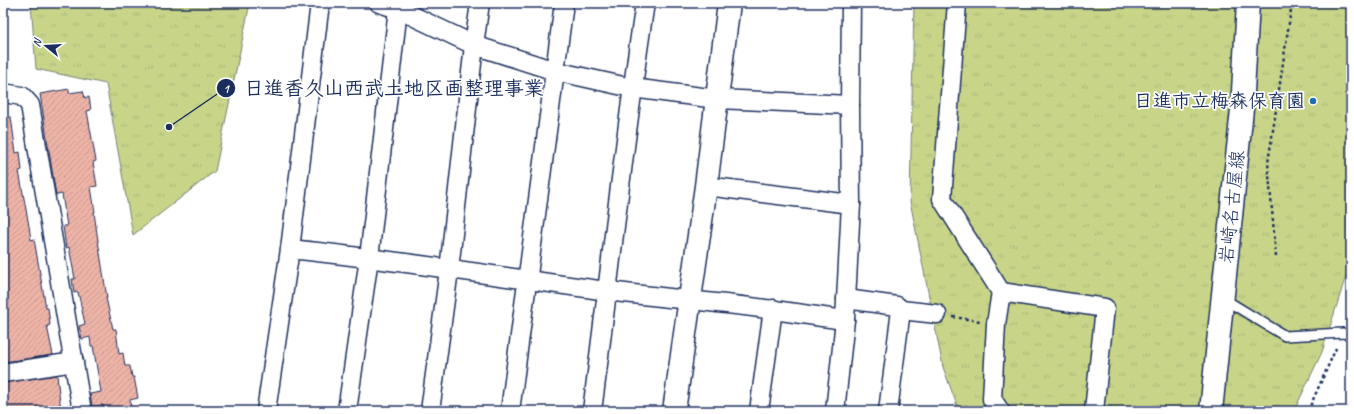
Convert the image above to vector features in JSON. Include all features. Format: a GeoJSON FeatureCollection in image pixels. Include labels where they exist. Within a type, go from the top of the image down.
{"type":"FeatureCollection","features":[{"type":"Feature","properties":{"kind":"street"},"geometry":{"type":"LineString","coordinates":[[266,411],[290,249],[320,3]]}},
{"type":"Feature","properties":{"kind":"street"},"geometry":{"type":"LineString","coordinates":[[379,3],[398,9],[474,45],[555,71],[632,88],[717,99],[850,105]]}},
{"type":"Feature","properties":{"kind":"street"},"geometry":{"type":"LineString","coordinates":[[430,411],[449,270],[480,3]]}},
{"type":"Feature","properties":{"kind":"street"},"geometry":{"type":"LineString","coordinates":[[510,411],[564,3]]}},
{"type":"Feature","properties":{"kind":"street"},"geometry":{"type":"LineString","coordinates":[[592,411],[632,88],[646,3]]}},
{"type":"Feature","properties":{"kind":"street"},"geometry":{"type":"LineString","coordinates":[[674,411],[706,186],[729,3]]}},
{"type":"Feature","properties":{"kind":"street"},"geometry":{"type":"LineString","coordinates":[[834,411],[845,320],[851,204],[851,3]]}},
{"type":"Feature","properties":{"kind":"street"},"geometry":{"type":"LineString","coordinates":[[957,3],[942,199],[1001,292],[996,324],[992,399],[1000,411]]}},
{"type":"Feature","properties":{"kind":"street","name":"岩崎名古屋線"},"geometry":{"type":"LineString","coordinates":[[1211,411],[1224,299],[1242,110],[1248,3]]}},
{"type":"Feature","properties":{"kind":"street"},"geometry":{"type":"LineString","coordinates":[[347,411],[369,258],[398,9]]}},
{"type":"Feature","properties":{"kind":"street"},"geometry":{"type":"LineString","coordinates":[[3,93],[22,96],[30,105],[82,411]]}},
{"type":"Feature","properties":{"kind":"street"},"geometry":{"type":"LineString","coordinates":[[706,186],[851,204]]}},
{"type":"Feature","properties":{"kind":"street"},"geometry":{"type":"LineString","coordinates":[[290,249],[369,258],[608,291],[845,320]]}},
{"type":"Feature","properties":{"kind":"street"},"geometry":{"type":"LineString","coordinates":[[1001,292],[1105,308],[1094,411]]}},
{"type":"Feature","properties":{"kind":"street"},"geometry":{"type":"LineString","coordinates":[[846,299],[897,306],[902,310],[937,314]]}},
{"type":"Feature","properties":{"kind":"street"},"geometry":{"type":"LineString","coordinates":[[759,411],[773,310]]}},
{"type":"Feature","properties":{"kind":"street"},"geometry":{"type":"LineString","coordinates":[[888,411],[902,310]]}},
{"type":"Feature","properties":{"kind":"street"},"geometry":{"type":"LineString","coordinates":[[3,373],[74,362]]}},
{"type":"Feature","properties":{"kind":"lane"},"geometry":{"type":"LineString","coordinates":[[1224,299],[1285,336],[1347,334]]}},
{"type":"Feature","properties":{"kind":"path"},"geometry":{"type":"LineString","coordinates":[[1276,257],[1268,163],[1292,3]]}},
{"type":"Feature","properties":{"kind":"path"},"geometry":{"type":"LineString","coordinates":[[1308,411],[1347,334],[1351,304]]}},
{"type":"Feature","properties":{"kind":"path"},"geometry":{"type":"LineString","coordinates":[[937,314],[996,324]]}},
{"type":"Feature","properties":{"kind":"green space"},"geometry":{"type":"Polygon","coordinates":[[[31,3],[250,3],[215,171],[133,235],[106,84],[36,69],[31,3]]]}},
{"type":"Feature","properties":{"kind":"green space"},"geometry":{"type":"Polygon","coordinates":[[[914,3],[1351,3],[1351,260],[1322,352],[1294,411],[959,411],[943,367],[910,201],[914,3]]]}},
{"type":"Feature","properties":{"kind":"building"},"geometry":{"type":"Polygon","coordinates":[[[69,89],[69,93],[83,91],[85,98],[89,97],[91,110],[87,111],[96,161],[93,162],[97,186],[91,187],[94,212],[106,298],[113,329],[116,329],[119,354],[123,353],[125,366],[130,366],[132,377],[134,377],[138,398],[130,400],[131,411],[104,411],[103,405],[92,406],[90,394],[101,392],[90,337],[82,339],[79,326],[85,324],[78,292],[74,293],[72,279],[75,279],[69,247],[66,248],[63,226],[67,226],[62,194],[56,195],[40,94],[69,89]]]}},
{"type":"Feature","properties":{"kind":"building"},"geometry":{"type":"Polygon","coordinates":[[[11,117],[16,153],[20,152],[22,170],[19,171],[31,240],[34,239],[46,308],[48,308],[50,325],[47,326],[53,355],[3,362],[3,118],[11,117]]]}},
{"type":"Feature","properties":{"kind":"building"},"geometry":{"type":"Polygon","coordinates":[[[57,375],[61,411],[3,411],[3,383],[57,375]]]}},
{"type":"Feature","properties":{"kind":"place","name":"日進市立梅森保育園"},"geometry":{"type":"Point","coordinates":[1313,101]}},
{"type":"Feature","properties":{"kind":"place","name":"日進香久山西武土地区画整理事業"},"geometry":{"type":"Point","coordinates":[169,127]}}]}
